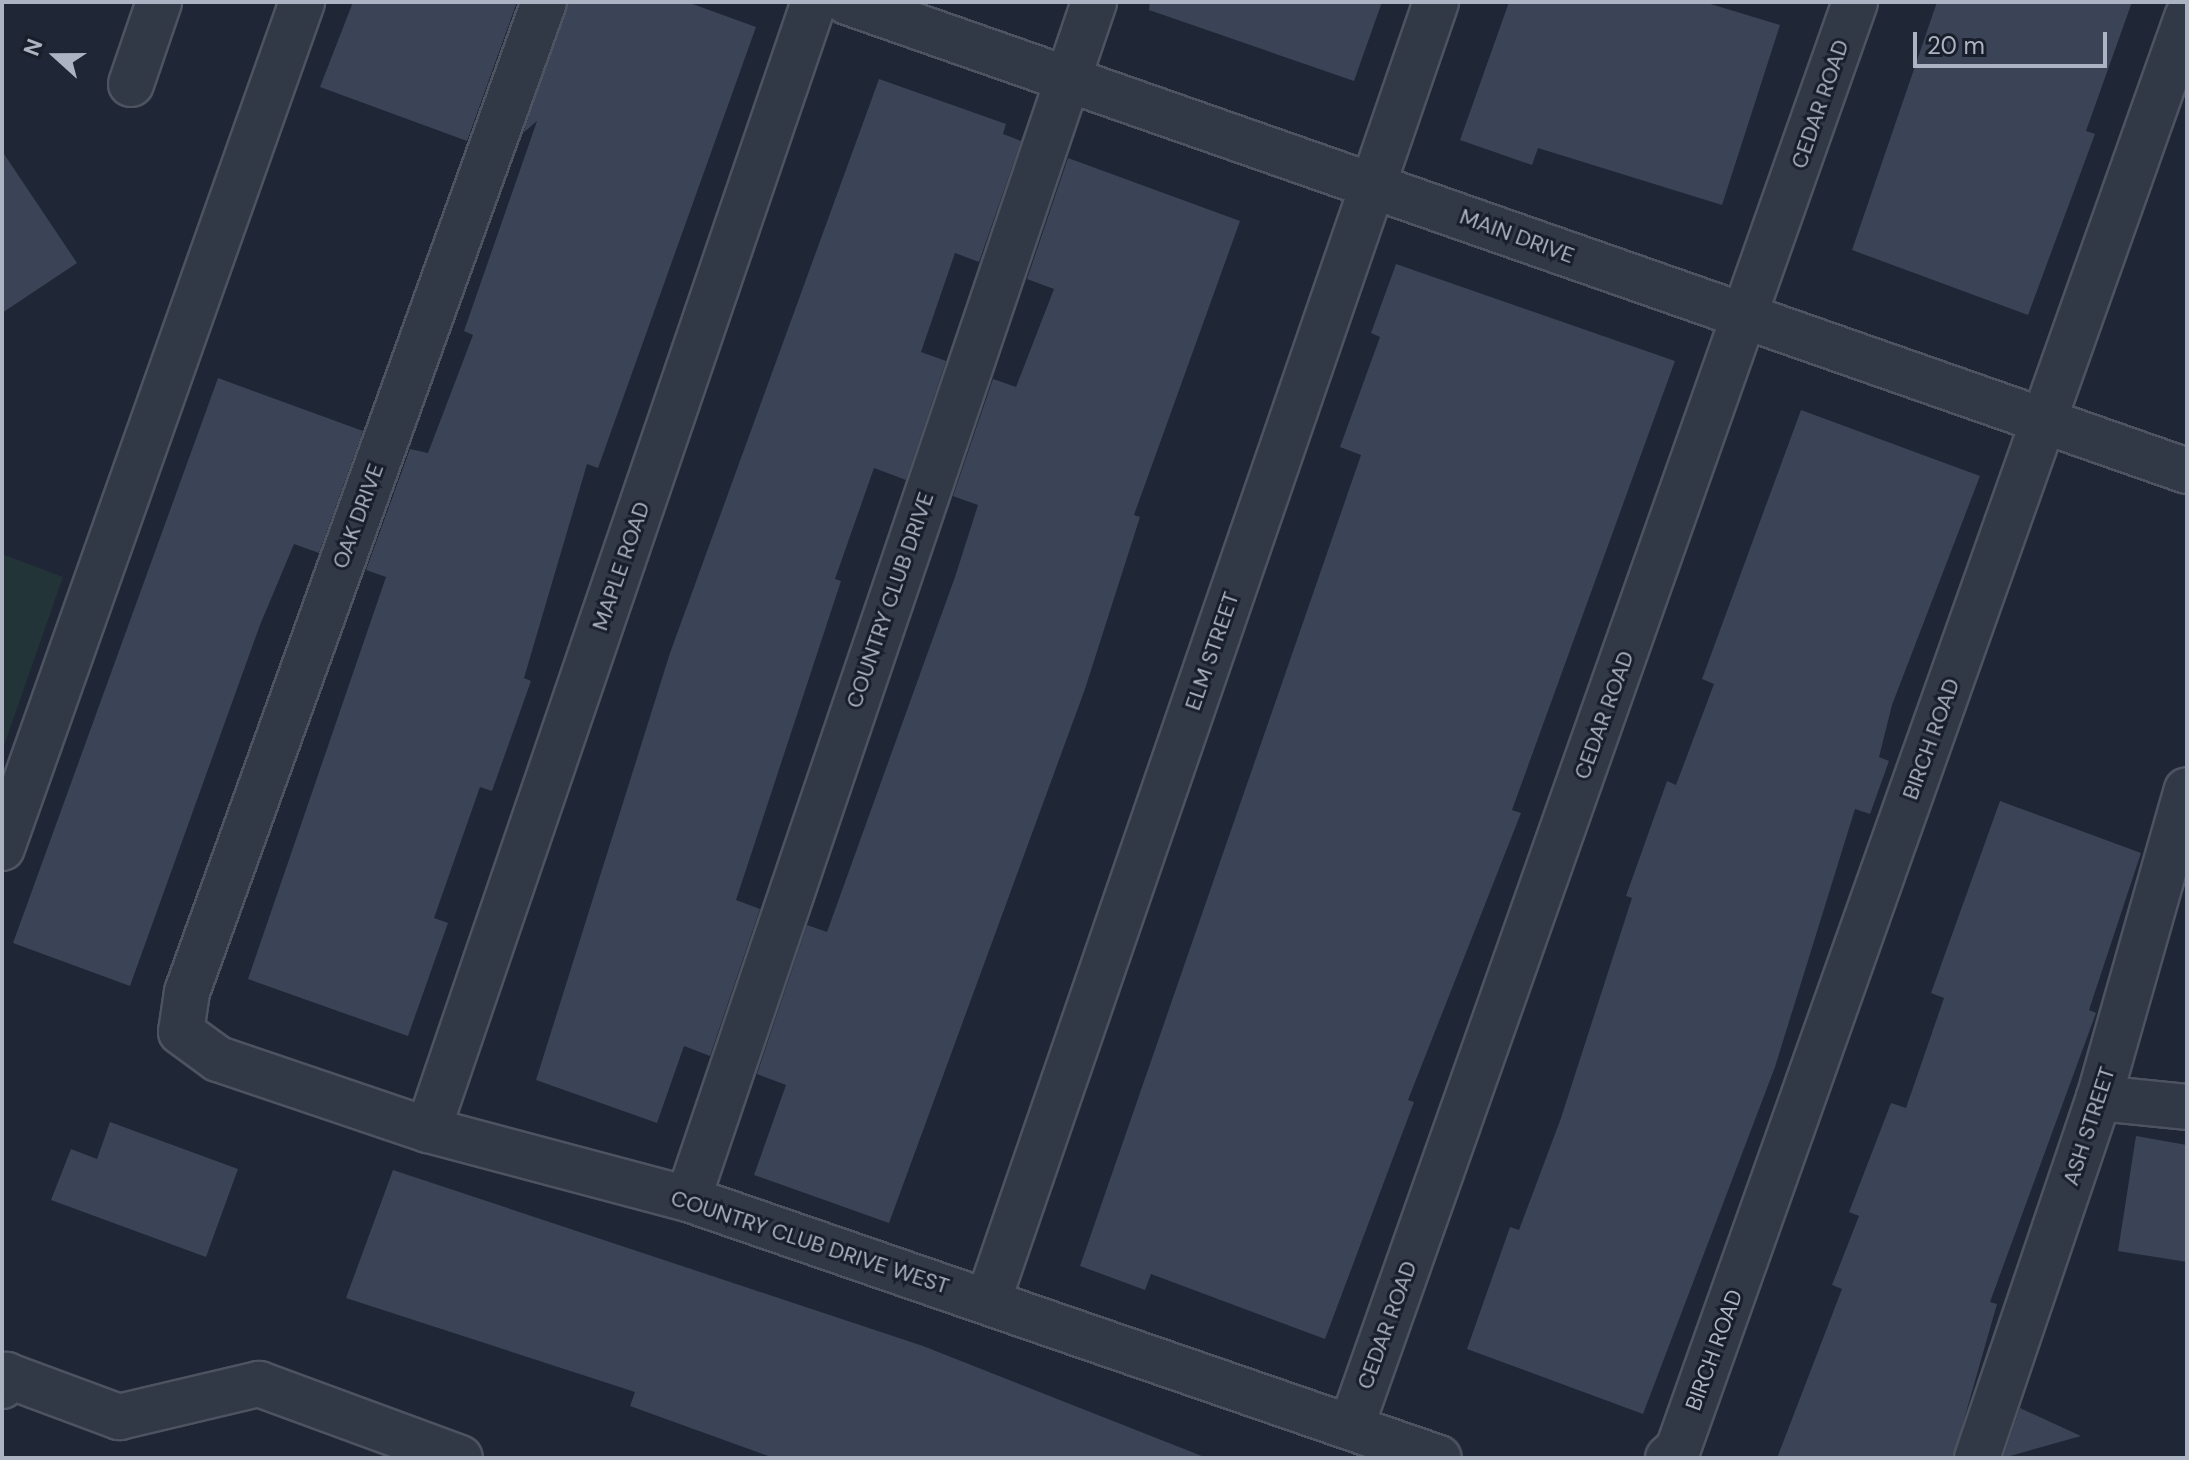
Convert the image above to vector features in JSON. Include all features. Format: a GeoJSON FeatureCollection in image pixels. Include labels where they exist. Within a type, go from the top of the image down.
{"type":"FeatureCollection","features":[{"type":"Feature","properties":{"kind":"street"},"geometry":{"type":"LineString","coordinates":[[131,84],[159,2]]}},
{"type":"Feature","properties":{"kind":"street"},"geometry":{"type":"LineString","coordinates":[[2,848],[302,2]]}},
{"type":"Feature","properties":{"kind":"street","name":"OAK DRIVE"},"geometry":{"type":"LineString","coordinates":[[181,1032],[187,992],[544,2]]}},
{"type":"Feature","properties":{"kind":"street","name":"MAPLE ROAD"},"geometry":{"type":"LineString","coordinates":[[428,1130],[814,2]]}},
{"type":"Feature","properties":{"kind":"street","name":"MAIN DRIVE"},"geometry":{"type":"LineString","coordinates":[[847,2],[1067,76],[2187,471]]}},
{"type":"Feature","properties":{"kind":"street","name":"COUNTRY CLUB DRIVE"},"geometry":{"type":"LineString","coordinates":[[688,1199],[1094,2]]}},
{"type":"Feature","properties":{"kind":"street","name":"ELM STREET"},"geometry":{"type":"LineString","coordinates":[[988,1301],[1436,2]]}},
{"type":"Feature","properties":{"kind":"street","name":"CEDAR ROAD"},"geometry":{"type":"LineString","coordinates":[[1351,1427],[1855,2]]}},
{"type":"Feature","properties":{"kind":"street","name":"BIRCH ROAD"},"geometry":{"type":"LineString","coordinates":[[1668,1458],[1678,1449],[2187,17]]}},
{"type":"Feature","properties":{"kind":"street","name":"ASH STREET"},"geometry":{"type":"LineString","coordinates":[[1977,1458],[2099,1098],[2187,790]]}},
{"type":"Feature","properties":{"kind":"street","name":"COUNTRY CLUB DRIVE WEST"},"geometry":{"type":"LineString","coordinates":[[181,1032],[218,1059],[428,1130],[688,1199],[1439,1458]]}},
{"type":"Feature","properties":{"kind":"street"},"geometry":{"type":"LineString","coordinates":[[2099,1098],[2187,1107]]}},
{"type":"Feature","properties":{"kind":"street"},"geometry":{"type":"LineString","coordinates":[[2,1386],[6,1375],[119,1417],[259,1384],[460,1458]]}},
{"type":"Feature","properties":{"kind":"shaded area"},"geometry":{"type":"Polygon","coordinates":[[[2,554],[63,577],[2,751],[2,554]]]}},
{"type":"Feature","properties":{"kind":"building"},"geometry":{"type":"Polygon","coordinates":[[[353,2],[517,2],[467,141],[320,87],[353,2]]]}},
{"type":"Feature","properties":{"kind":"building"},"geometry":{"type":"Polygon","coordinates":[[[568,2],[687,2],[756,27],[598,468],[587,464],[524,678],[531,681],[492,791],[480,787],[434,918],[448,923],[408,1036],[248,979],[386,577],[366,570],[410,449],[428,453],[473,335],[464,331],[537,121],[523,133],[568,2]]]}},
{"type":"Feature","properties":{"kind":"building"},"geometry":{"type":"Polygon","coordinates":[[[1150,2],[1382,2],[1354,81],[1149,10],[1150,2]]]}},
{"type":"Feature","properties":{"kind":"building"},"geometry":{"type":"Polygon","coordinates":[[[1509,2],[1704,2],[1780,25],[1722,205],[1538,148],[1532,165],[1460,140],[1509,2]]]}},
{"type":"Feature","properties":{"kind":"building"},"geometry":{"type":"Polygon","coordinates":[[[1937,2],[2132,2],[2086,131],[2095,134],[2028,315],[1852,250],[1937,2]]]}},
{"type":"Feature","properties":{"kind":"building"},"geometry":{"type":"Polygon","coordinates":[[[879,79],[1006,124],[1003,134],[1021,141],[979,262],[955,253],[921,352],[946,361],[906,480],[874,468],[835,579],[841,581],[736,900],[760,909],[710,1056],[684,1046],[657,1123],[536,1080],[670,653],[879,79]]]}},
{"type":"Feature","properties":{"kind":"building"},"geometry":{"type":"Polygon","coordinates":[[[2,151],[77,263],[2,313],[2,151]]]}},
{"type":"Feature","properties":{"kind":"building"},"geometry":{"type":"Polygon","coordinates":[[[1068,158],[1240,221],[1134,515],[1140,517],[1085,689],[889,1223],[754,1175],[786,1085],[757,1074],[807,925],[827,932],[955,577],[978,505],[953,496],[993,379],[1016,387],[1054,289],[1027,279],[1068,158]]]}},
{"type":"Feature","properties":{"kind":"building"},"geometry":{"type":"Polygon","coordinates":[[[1396,264],[1675,361],[1512,810],[1521,813],[1408,1100],[1414,1102],[1325,1339],[1151,1274],[1145,1290],[1080,1266],[1361,455],[1340,447],[1380,337],[1371,333],[1396,264]]]}},
{"type":"Feature","properties":{"kind":"building"},"geometry":{"type":"Polygon","coordinates":[[[218,378],[363,431],[319,553],[294,544],[260,625],[130,986],[13,943],[218,378]]]}},
{"type":"Feature","properties":{"kind":"building"},"geometry":{"type":"Polygon","coordinates":[[[1801,410],[1980,476],[1892,705],[1879,757],[1889,761],[1870,814],[1855,809],[1775,1067],[1643,1414],[1467,1349],[1510,1227],[1519,1230],[1561,1118],[1632,898],[1626,896],[1667,781],[1676,785],[1714,684],[1702,679],[1801,410]]]}},
{"type":"Feature","properties":{"kind":"building"},"geometry":{"type":"Polygon","coordinates":[[[2000,801],[2141,853],[2089,1010],[2096,1013],[1990,1302],[1997,1304],[1953,1458],[1777,1458],[1842,1289],[1832,1285],[1859,1216],[1849,1212],[1891,1103],[1906,1108],[1944,998],[1931,993],[2000,801]]]}},
{"type":"Feature","properties":{"kind":"building"},"geometry":{"type":"Polygon","coordinates":[[[110,1122],[238,1169],[206,1257],[51,1200],[71,1149],[97,1159],[110,1122]]]}},
{"type":"Feature","properties":{"kind":"building"},"geometry":{"type":"Polygon","coordinates":[[[2136,1136],[2187,1145],[2187,1262],[2118,1251],[2136,1136]]]}},
{"type":"Feature","properties":{"kind":"building"},"geometry":{"type":"Polygon","coordinates":[[[393,1170],[923,1346],[1207,1458],[774,1458],[630,1406],[635,1392],[346,1298],[393,1170]]]}},
{"type":"Feature","properties":{"kind":"building"},"geometry":{"type":"Polygon","coordinates":[[[2020,1408],[2081,1436],[2003,1458],[2020,1408]]]}}]}
